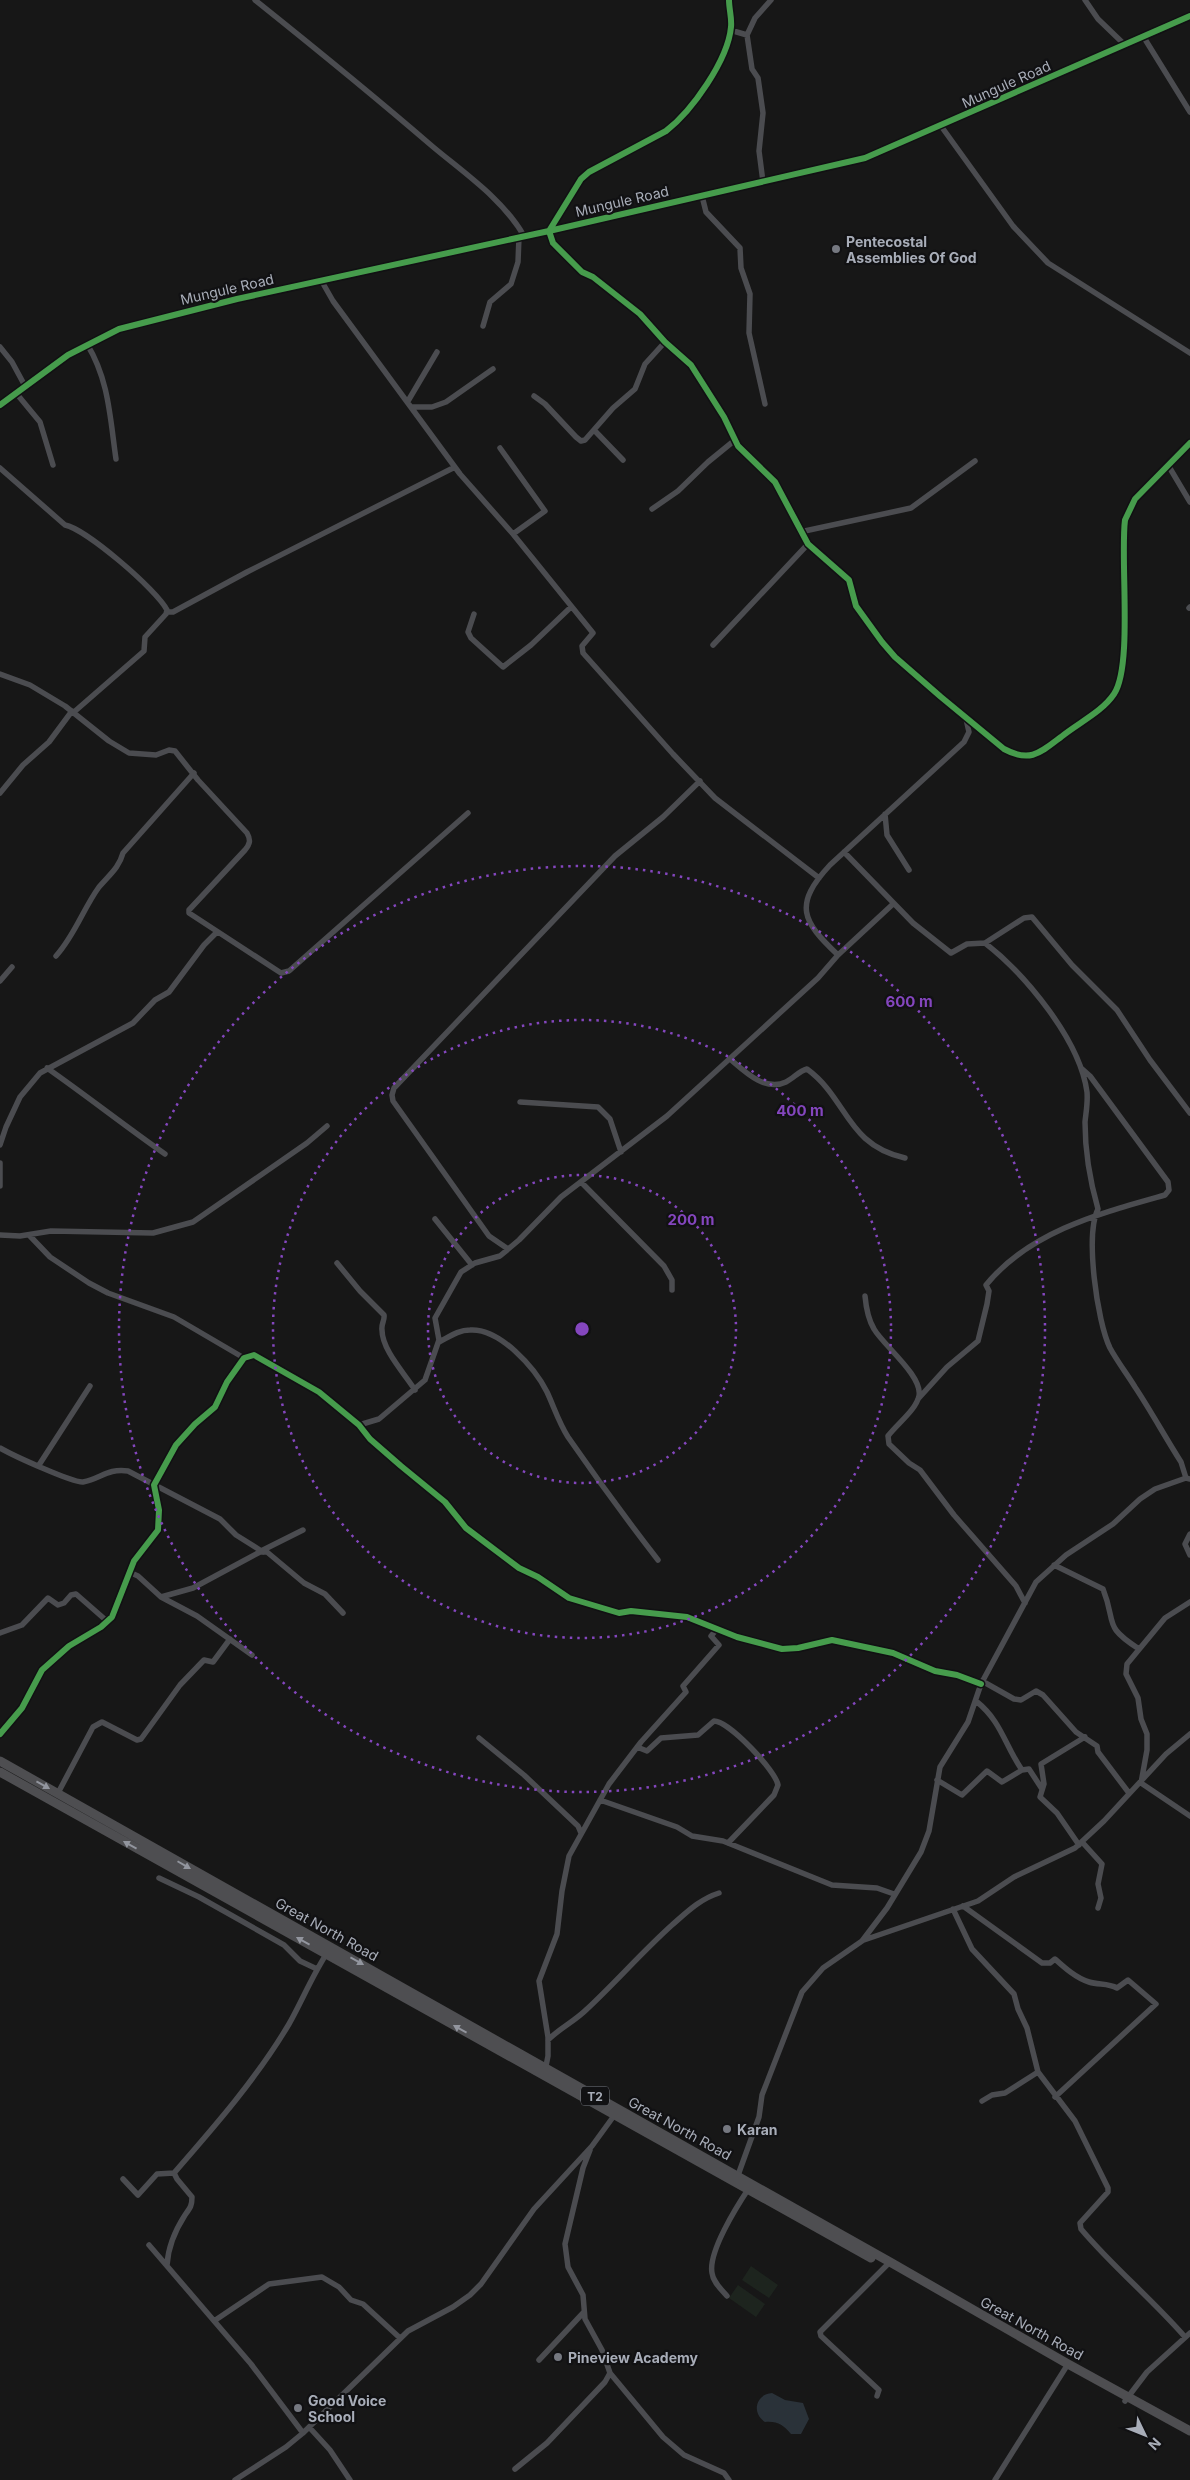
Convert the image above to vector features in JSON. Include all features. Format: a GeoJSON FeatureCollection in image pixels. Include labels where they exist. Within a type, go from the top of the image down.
{"type":"FeatureCollection","features":[{"type":"Feature","properties":{"kind":"highway","name":"Great North Road"},"geometry":{"type":"LineString","coordinates":[[0,1761],[329,1951]]}},
{"type":"Feature","properties":{"kind":"highway","name":"Great North Road"},"geometry":{"type":"LineString","coordinates":[[0,1772],[329,1951],[888,2264],[1190,2436]]}},
{"type":"Feature","properties":{"kind":"highway","name":"Great North Road"},"geometry":{"type":"LineString","coordinates":[[1127,2399],[1190,2431]]}},
{"type":"Feature","properties":{"kind":"street"},"geometry":{"type":"LineString","coordinates":[[255,0],[395,114],[497,201],[517,224],[522,237],[518,262],[511,284],[490,302],[483,326]]}},
{"type":"Feature","properties":{"kind":"street"},"geometry":{"type":"LineString","coordinates":[[728,0],[730,30],[727,45],[704,88],[675,124],[655,137],[589,172],[549,231],[553,243],[582,272],[593,277],[640,314],[665,342],[691,365],[704,382],[738,446],[775,482],[808,544],[849,580],[856,606],[895,657],[1004,749],[1018,756],[1030,756],[1043,751],[1111,699],[1119,685],[1123,659],[1125,520],[1135,499],[1190,443]]}},
{"type":"Feature","properties":{"kind":"street"},"geometry":{"type":"LineString","coordinates":[[763,182],[759,151],[763,108],[758,78],[752,69],[747,35],[755,18],[771,0]]}},
{"type":"Feature","properties":{"kind":"street"},"geometry":{"type":"LineString","coordinates":[[1085,0],[1098,19],[1125,45]]}},
{"type":"Feature","properties":{"kind":"street","name":"Mungule Road"},"geometry":{"type":"LineString","coordinates":[[0,405],[51,366],[87,344],[119,329],[151,319],[549,231],[864,158],[1190,16]]}},
{"type":"Feature","properties":{"kind":"street"},"geometry":{"type":"LineString","coordinates":[[730,30],[747,35]]}},
{"type":"Feature","properties":{"kind":"street"},"geometry":{"type":"LineString","coordinates":[[1143,36],[1190,112]]}},
{"type":"Feature","properties":{"kind":"street"},"geometry":{"type":"LineString","coordinates":[[941,126],[1013,226],[1048,263],[1190,353]]}},
{"type":"Feature","properties":{"kind":"street"},"geometry":{"type":"LineString","coordinates":[[702,196],[706,212],[740,248],[741,268],[750,294],[749,333],[765,404]]}},
{"type":"Feature","properties":{"kind":"street"},"geometry":{"type":"LineString","coordinates":[[321,280],[333,301],[455,467],[513,534],[592,633],[582,646],[583,653],[700,781],[734,814],[819,878]]}},
{"type":"Feature","properties":{"kind":"street"},"geometry":{"type":"LineString","coordinates":[[534,396],[545,404],[581,441],[585,440],[595,431],[613,408],[635,389],[645,364],[665,342]]}},
{"type":"Feature","properties":{"kind":"street"},"geometry":{"type":"LineString","coordinates":[[87,344],[104,380],[112,420],[116,459]]}},
{"type":"Feature","properties":{"kind":"street"},"geometry":{"type":"LineString","coordinates":[[0,347],[12,362],[25,386]]}},
{"type":"Feature","properties":{"kind":"street"},"geometry":{"type":"LineString","coordinates":[[408,401],[436,352]]}},
{"type":"Feature","properties":{"kind":"street"},"geometry":{"type":"LineString","coordinates":[[412,407],[432,407],[446,402],[493,369]]}},
{"type":"Feature","properties":{"kind":"street"},"geometry":{"type":"LineString","coordinates":[[16,393],[40,422],[53,466]]}},
{"type":"Feature","properties":{"kind":"street"},"geometry":{"type":"LineString","coordinates":[[595,431],[623,460]]}},
{"type":"Feature","properties":{"kind":"street"},"geometry":{"type":"LineString","coordinates":[[652,510],[678,491],[708,462],[736,440]]}},
{"type":"Feature","properties":{"kind":"street"},"geometry":{"type":"LineString","coordinates":[[500,448],[545,511],[513,534]]}},
{"type":"Feature","properties":{"kind":"street"},"geometry":{"type":"LineString","coordinates":[[800,532],[911,508],[975,461]]}},
{"type":"Feature","properties":{"kind":"street"},"geometry":{"type":"LineString","coordinates":[[1168,465],[1190,502]]}},
{"type":"Feature","properties":{"kind":"street"},"geometry":{"type":"LineString","coordinates":[[0,793],[23,766],[49,742],[73,711],[144,650],[145,637],[167,612],[173,612],[247,572],[455,467]]}},
{"type":"Feature","properties":{"kind":"street"},"geometry":{"type":"LineString","coordinates":[[0,468],[65,525],[76,530],[136,574],[164,605],[167,612]]}},
{"type":"Feature","properties":{"kind":"street"},"geometry":{"type":"LineString","coordinates":[[713,645],[808,544]]}},
{"type":"Feature","properties":{"kind":"street"},"geometry":{"type":"LineString","coordinates":[[474,614],[468,632],[471,638],[503,667],[531,645],[571,607]]}},
{"type":"Feature","properties":{"kind":"street"},"geometry":{"type":"LineString","coordinates":[[0,674],[30,685],[73,711],[109,741],[129,754],[156,755],[169,750],[175,750],[247,833],[250,839],[245,850],[189,910],[191,915],[285,974],[468,813]]}},
{"type":"Feature","properties":{"kind":"street"},"geometry":{"type":"LineString","coordinates":[[838,955],[815,934],[805,913],[806,903],[819,878],[844,852],[964,742],[969,732],[966,718]]}},
{"type":"Feature","properties":{"kind":"street"},"geometry":{"type":"LineString","coordinates":[[56,956],[84,916],[99,887],[118,866],[123,852],[194,773]]}},
{"type":"Feature","properties":{"kind":"street"},"geometry":{"type":"LineString","coordinates":[[508,1249],[489,1236],[444,1174],[393,1101],[394,1088],[604,868],[663,817],[700,781]]}},
{"type":"Feature","properties":{"kind":"street"},"geometry":{"type":"LineString","coordinates":[[885,814],[887,835],[909,870]]}},
{"type":"Feature","properties":{"kind":"street"},"geometry":{"type":"LineString","coordinates":[[844,852],[893,904],[951,954],[967,944],[985,943],[1024,918],[1032,917],[1072,965],[1117,1010],[1150,1060],[1190,1112]]}},
{"type":"Feature","properties":{"kind":"street"},"geometry":{"type":"LineString","coordinates":[[359,1425],[380,1419],[425,1380],[438,1342],[435,1318],[457,1277],[472,1265],[500,1256],[561,1197],[667,1116],[818,978],[838,955],[893,904]]}},
{"type":"Feature","properties":{"kind":"street"},"geometry":{"type":"LineString","coordinates":[[0,1145],[20,1097],[31,1083],[47,1068],[133,1023],[155,1000],[169,992],[204,945],[217,932]]}},
{"type":"Feature","properties":{"kind":"street"},"geometry":{"type":"LineString","coordinates":[[862,1941],[887,1908],[925,1845],[940,1767],[968,1722],[981,1683],[1036,1582],[1054,1565],[1104,1531],[1140,1498],[1154,1489],[1188,1479],[1181,1462],[1110,1346],[1094,1285],[1092,1241],[1095,1216],[1098,1208],[1092,1187],[1086,1139],[1087,1093],[1079,1066],[1056,1020],[1024,979],[985,943]]}},
{"type":"Feature","properties":{"kind":"street"},"geometry":{"type":"LineString","coordinates":[[0,981],[12,967]]}},
{"type":"Feature","properties":{"kind":"street"},"geometry":{"type":"LineString","coordinates":[[730,1059],[756,1081],[764,1083],[778,1084],[786,1082],[807,1069],[819,1080],[864,1139],[880,1151],[905,1158]]}},
{"type":"Feature","properties":{"kind":"street"},"geometry":{"type":"LineString","coordinates":[[1025,1603],[1016,1586],[960,1522],[920,1470],[909,1463],[889,1444],[888,1436],[918,1399],[947,1368],[978,1341],[987,1304],[989,1290],[986,1286],[999,1270],[1026,1249],[1056,1231],[1095,1216],[1165,1195],[1170,1186],[1090,1076],[1079,1066]]}},
{"type":"Feature","properties":{"kind":"street"},"geometry":{"type":"LineString","coordinates":[[47,1068],[102,1106],[165,1154]]}},
{"type":"Feature","properties":{"kind":"street"},"geometry":{"type":"LineString","coordinates":[[520,1102],[598,1107],[610,1118],[622,1152]]}},
{"type":"Feature","properties":{"kind":"street"},"geometry":{"type":"LineString","coordinates":[[0,1236],[29,1235],[51,1231],[154,1233],[193,1222],[307,1143],[327,1126]]}},
{"type":"Feature","properties":{"kind":"street"},"geometry":{"type":"LineString","coordinates":[[0,1163],[0,1186]]}},
{"type":"Feature","properties":{"kind":"street"},"geometry":{"type":"LineString","coordinates":[[581,1182],[664,1266],[672,1280],[672,1290]]}},
{"type":"Feature","properties":{"kind":"street"},"geometry":{"type":"LineString","coordinates":[[435,1218],[472,1265]]}},
{"type":"Feature","properties":{"kind":"street"},"geometry":{"type":"LineString","coordinates":[[29,1235],[50,1257],[89,1283],[108,1293],[174,1317],[244,1358]]}},
{"type":"Feature","properties":{"kind":"street"},"geometry":{"type":"LineString","coordinates":[[337,1263],[360,1292],[384,1314],[381,1331],[394,1361],[415,1390]]}},
{"type":"Feature","properties":{"kind":"street"},"geometry":{"type":"LineString","coordinates":[[865,1296],[871,1325],[898,1356],[916,1383],[920,1393],[918,1399]]}},
{"type":"Feature","properties":{"kind":"street"},"geometry":{"type":"LineString","coordinates":[[438,1342],[458,1332],[476,1330],[496,1338],[532,1368],[546,1391],[562,1428],[613,1503],[658,1560]]}},
{"type":"Feature","properties":{"kind":"street"},"geometry":{"type":"LineString","coordinates":[[0,1734],[22,1708],[42,1670],[69,1646],[108,1622],[118,1605],[128,1572],[134,1561],[152,1541],[158,1530],[160,1510],[154,1484],[176,1445],[191,1428],[214,1408],[227,1382],[244,1358],[254,1355],[300,1383],[312,1386],[359,1425],[370,1439],[445,1502],[466,1528],[519,1568],[538,1576],[568,1598],[614,1613],[631,1611],[660,1616],[680,1616],[737,1637],[782,1649],[798,1648],[832,1640],[892,1654],[936,1671],[957,1675],[981,1683],[1014,1699],[1021,1700],[1032,1692],[1040,1692],[1076,1732],[1097,1746],[1098,1752],[1129,1793]]}},
{"type":"Feature","properties":{"kind":"street"},"geometry":{"type":"LineString","coordinates":[[39,1465],[90,1386]]}},
{"type":"Feature","properties":{"kind":"street"},"geometry":{"type":"LineString","coordinates":[[0,1448],[74,1481],[90,1480],[111,1470],[121,1470],[139,1476],[220,1519],[236,1535],[275,1557],[304,1583],[325,1594],[343,1613]]}},
{"type":"Feature","properties":{"kind":"street"},"geometry":{"type":"LineString","coordinates":[[161,1597],[193,1588],[263,1551],[274,1542],[303,1530]]}},
{"type":"Feature","properties":{"kind":"street"},"geometry":{"type":"LineString","coordinates":[[1190,1534],[1185,1544],[1190,1555]]}},
{"type":"Feature","properties":{"kind":"street"},"geometry":{"type":"LineString","coordinates":[[1054,1565],[1103,1589],[1112,1627],[1119,1637],[1139,1649]]}},
{"type":"Feature","properties":{"kind":"street"},"geometry":{"type":"LineString","coordinates":[[128,1572],[138,1576],[161,1597],[197,1616],[252,1655]]}},
{"type":"Feature","properties":{"kind":"street"},"geometry":{"type":"LineString","coordinates":[[0,1633],[22,1625],[48,1598],[58,1605],[64,1603],[71,1595],[76,1594],[108,1622]]}},
{"type":"Feature","properties":{"kind":"street"},"geometry":{"type":"LineString","coordinates":[[1140,1783],[1147,1750],[1147,1734],[1140,1719],[1138,1698],[1126,1674],[1126,1668],[1129,1660],[1165,1618],[1190,1602]]}},
{"type":"Feature","properties":{"kind":"street"},"geometry":{"type":"LineString","coordinates":[[544,2071],[548,2040],[540,1977],[549,1960],[557,1934],[567,1862],[581,1832],[606,1790],[637,1748],[686,1692],[683,1686],[719,1645],[711,1636],[717,1629]]}},
{"type":"Feature","properties":{"kind":"street"},"geometry":{"type":"LineString","coordinates":[[58,1793],[93,1727],[102,1722],[141,1740],[180,1685],[204,1660],[213,1662],[230,1640]]}},
{"type":"Feature","properties":{"kind":"street"},"geometry":{"type":"LineString","coordinates":[[976,1701],[996,1720],[1022,1770]]}},
{"type":"Feature","properties":{"kind":"street"},"geometry":{"type":"LineString","coordinates":[[637,1748],[646,1751],[665,1737],[698,1735],[714,1721],[722,1723],[743,1740],[775,1777],[778,1785],[770,1798],[728,1843]]}},
{"type":"Feature","properties":{"kind":"street"},"geometry":{"type":"LineString","coordinates":[[736,2179],[759,2117],[762,2095],[802,1992],[812,1978],[832,1960],[862,1941],[963,1906],[986,1896],[1014,1877],[1065,1854],[1081,1844],[1166,1754],[1190,1734]]}},
{"type":"Feature","properties":{"kind":"street"},"geometry":{"type":"LineString","coordinates":[[1085,1737],[1042,1764],[1042,1789],[1040,1797],[1058,1813],[1081,1844],[1102,1864],[1098,1884],[1101,1898],[1098,1908]]}},
{"type":"Feature","properties":{"kind":"street"},"geometry":{"type":"LineString","coordinates":[[479,1738],[524,1774],[578,1826],[581,1832]]}},
{"type":"Feature","properties":{"kind":"street"},"geometry":{"type":"LineString","coordinates":[[937,1780],[962,1795],[987,1771],[1002,1782],[1022,1770],[1029,1769],[1042,1789]]}},
{"type":"Feature","properties":{"kind":"street"},"geometry":{"type":"LineString","coordinates":[[1140,1783],[1190,1816]]}},
{"type":"Feature","properties":{"kind":"street"},"geometry":{"type":"LineString","coordinates":[[600,1800],[677,1827],[692,1836],[728,1843],[832,1885],[877,1888],[894,1894]]}},
{"type":"Feature","properties":{"kind":"street"},"geometry":{"type":"LineString","coordinates":[[159,1878],[199,1897],[284,1945],[300,1961],[317,1969]]}},
{"type":"Feature","properties":{"kind":"street"},"geometry":{"type":"LineString","coordinates":[[548,2040],[565,2024],[575,2020],[588,2009],[625,1968],[689,1910],[709,1896],[719,1893]]}},
{"type":"Feature","properties":{"kind":"street"},"geometry":{"type":"LineString","coordinates":[[963,1906],[1042,1963],[1050,1963],[1055,1959],[1071,1973],[1089,1982],[1111,1984],[1117,1988],[1128,1980],[1156,2004],[1055,2097]]}},
{"type":"Feature","properties":{"kind":"street"},"geometry":{"type":"LineString","coordinates":[[953,1909],[972,1949],[1014,1994],[1018,2009],[1027,2028],[1038,2072],[1078,2126],[1108,2190],[1080,2223],[1081,2229],[1111,2263],[1187,2335],[1142,2377],[1127,2399]]}},
{"type":"Feature","properties":{"kind":"street"},"geometry":{"type":"LineString","coordinates":[[123,2180],[138,2194],[157,2174],[174,2173],[240,2094],[266,2058],[289,2024],[317,1969],[329,1951]]}},
{"type":"Feature","properties":{"kind":"street"},"geometry":{"type":"LineString","coordinates":[[982,2101],[992,2095],[1005,2093],[1038,2072]]}},
{"type":"Feature","properties":{"kind":"street"},"geometry":{"type":"LineString","coordinates":[[235,2480],[304,2433],[400,2338],[417,2325],[453,2307],[470,2295],[481,2284],[534,2209],[592,2146],[617,2112]]}},
{"type":"Feature","properties":{"kind":"street"},"geometry":{"type":"LineString","coordinates":[[592,2146],[583,2168],[565,2244],[572,2276],[583,2295],[584,2312],[602,2350],[610,2373],[663,2437],[684,2455],[724,2473],[729,2480]]}},
{"type":"Feature","properties":{"kind":"street"},"geometry":{"type":"LineString","coordinates":[[167,2265],[172,2242],[192,2206],[192,2197],[176,2179],[174,2173]]}},
{"type":"Feature","properties":{"kind":"street"},"geometry":{"type":"LineString","coordinates":[[727,2296],[713,2276],[712,2264],[721,2234],[750,2187]]}},
{"type":"Feature","properties":{"kind":"street"},"geometry":{"type":"LineString","coordinates":[[149,2245],[251,2364],[304,2433]]}},
{"type":"Feature","properties":{"kind":"street"},"geometry":{"type":"LineString","coordinates":[[877,2396],[879,2390],[821,2336],[820,2332],[888,2264]]}},
{"type":"Feature","properties":{"kind":"street"},"geometry":{"type":"LineString","coordinates":[[214,2322],[269,2284],[322,2277],[339,2287],[351,2300],[363,2304],[400,2338]]}},
{"type":"Feature","properties":{"kind":"street"},"geometry":{"type":"LineString","coordinates":[[539,2360],[584,2312]]}},
{"type":"Feature","properties":{"kind":"street"},"geometry":{"type":"LineString","coordinates":[[995,2480],[1067,2366]]}},
{"type":"Feature","properties":{"kind":"street"},"geometry":{"type":"LineString","coordinates":[[515,2469],[547,2443],[605,2382],[610,2373]]}},
{"type":"Feature","properties":{"kind":"street"},"geometry":{"type":"LineString","coordinates":[[309,2427],[330,2450],[350,2480]]}},
{"type":"Feature","properties":{"kind":"shaded area"},"geometry":{"type":"Polygon","coordinates":[[[751,2266],[778,2285],[769,2298],[742,2280],[751,2266]]]}},
{"type":"Feature","properties":{"kind":"shaded area"},"geometry":{"type":"Polygon","coordinates":[[[738,2285],[765,2304],[756,2317],[729,2298],[738,2285]]]}},
{"type":"Feature","properties":{"kind":"shaded area"},"geometry":{"type":"Polygon","coordinates":[[[772,2393],[785,2400],[803,2403],[809,2419],[801,2434],[791,2434],[780,2424],[765,2422],[758,2414],[757,2404],[759,2400],[772,2393]]]}},
{"type":"Feature","properties":{"kind":"cycle path"},"geometry":{"type":"LineString","coordinates":[[729,0],[731,24],[723,54],[707,84],[687,111],[666,131],[589,172],[581,179],[549,231],[553,243],[582,272],[593,277],[640,314],[665,342],[691,365],[724,417],[738,446],[775,482],[808,544],[849,580],[856,606],[895,657],[1004,749],[1028,756],[1047,748],[1103,706],[1114,694],[1120,680],[1125,637],[1125,520],[1135,499],[1190,443]]}},
{"type":"Feature","properties":{"kind":"cycle path"},"geometry":{"type":"LineString","coordinates":[[0,405],[68,355],[119,329],[237,299],[549,231],[865,158],[1190,16]]}},
{"type":"Feature","properties":{"kind":"cycle path"},"geometry":{"type":"LineString","coordinates":[[0,1734],[22,1708],[42,1670],[69,1646],[101,1627],[112,1617],[134,1561],[158,1530],[159,1510],[154,1485],[176,1445],[195,1424],[215,1407],[227,1382],[244,1358],[254,1355],[319,1392],[359,1425],[370,1439],[445,1502],[466,1528],[519,1568],[538,1577],[569,1598],[619,1613],[631,1611],[687,1617],[737,1637],[782,1649],[798,1648],[832,1640],[893,1653],[935,1671],[957,1675],[981,1684]]}},
{"type":"Feature","properties":{"kind":"place","name":"Pentecostal Assemblies Of God"},"geometry":{"type":"Point","coordinates":[836,249]}},
{"type":"Feature","properties":{"kind":"place","name":"Karan"},"geometry":{"type":"Point","coordinates":[727,2129]}},
{"type":"Feature","properties":{"kind":"place","name":"Pineview Academy"},"geometry":{"type":"Point","coordinates":[558,2357]}},
{"type":"Feature","properties":{"kind":"place","name":"Good Voice School"},"geometry":{"type":"Point","coordinates":[298,2408]}}]}
